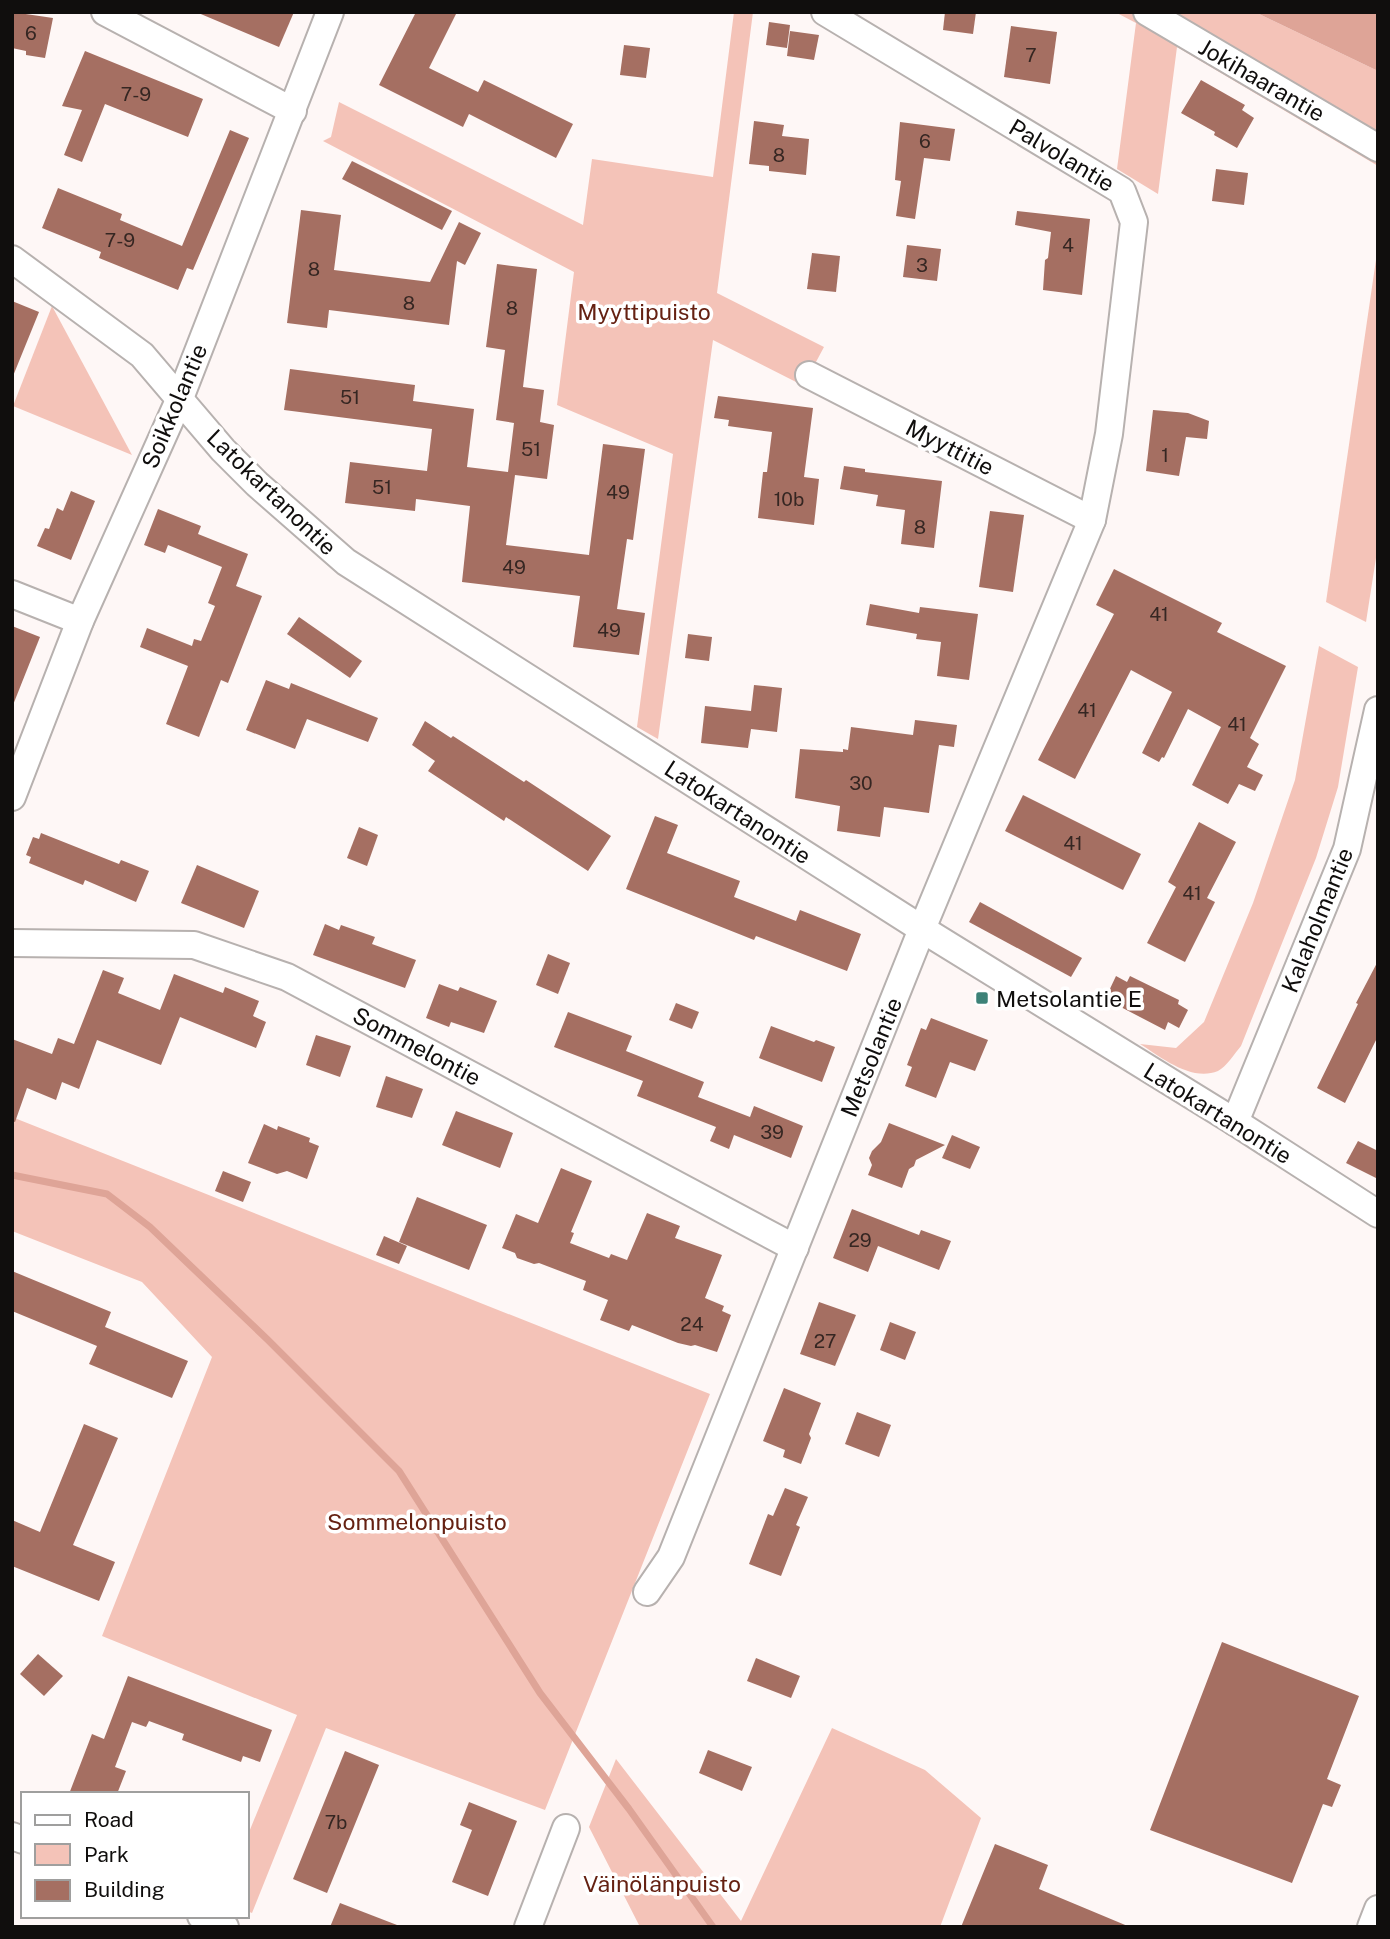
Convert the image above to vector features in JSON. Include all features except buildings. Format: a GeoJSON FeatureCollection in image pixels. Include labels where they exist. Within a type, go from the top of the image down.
{"type":"FeatureCollection","features":[{"type":"Feature","properties":{"kind":"street"},"geometry":{"type":"LineString","coordinates":[[105,12],[293,111]]}},
{"type":"Feature","properties":{"kind":"street","name":"Soikkolantie"},"geometry":{"type":"LineString","coordinates":[[12,797],[80,621],[180,398],[330,12]]}},
{"type":"Feature","properties":{"kind":"street","name":"Palvolantie"},"geometry":{"type":"LineString","coordinates":[[825,12],[1122,191],[1134,222],[1109,434],[1091,520]]}},
{"type":"Feature","properties":{"kind":"street","name":"Jokihaarantie"},"geometry":{"type":"LineString","coordinates":[[1147,12],[1378,148]]}},
{"type":"Feature","properties":{"kind":"street","name":"Latokartanontie"},"geometry":{"type":"LineString","coordinates":[[12,259],[142,355],[223,450],[346,562],[922,929],[1235,1122],[1378,1214]]}},
{"type":"Feature","properties":{"kind":"street","name":"Myyttitie"},"geometry":{"type":"LineString","coordinates":[[809,375],[1091,520]]}},
{"type":"Feature","properties":{"kind":"street","name":"Metsolantie"},"geometry":{"type":"LineString","coordinates":[[647,1592],[671,1557],[922,929],[1091,520]]}},
{"type":"Feature","properties":{"kind":"street"},"geometry":{"type":"LineString","coordinates":[[12,594],[80,621]]}},
{"type":"Feature","properties":{"kind":"street","name":"Kalaholmantie"},"geometry":{"type":"LineString","coordinates":[[1235,1122],[1347,849],[1378,710]]}},
{"type":"Feature","properties":{"kind":"street","name":"Sommelontie"},"geometry":{"type":"LineString","coordinates":[[12,943],[194,945],[287,977],[795,1248]]}},
{"type":"Feature","properties":{"kind":"street"},"geometry":{"type":"LineString","coordinates":[[528,1927],[566,1828]]}},
{"type":"Feature","properties":{"kind":"street"},"geometry":{"type":"LineString","coordinates":[[1371,1927],[1378,1909]]}},
{"type":"Feature","properties":{"kind":"street"},"geometry":{"type":"LineString","coordinates":[[205,1918],[225,1927]]}},
{"type":"Feature","properties":{"kind":"green space","name":"Myyttipuisto"},"geometry":{"type":"Polygon","coordinates":[[[734,12],[753,12],[717,293],[824,347],[809,375],[800,384],[713,340],[658,739],[637,727],[673,454],[557,405],[574,272],[323,141],[331,137],[339,102],[583,225],[592,159],[713,177],[734,12]]]}},
{"type":"Feature","properties":{"kind":"green space"},"geometry":{"type":"Polygon","coordinates":[[[1115,12],[1255,12],[1378,71],[1378,166],[1177,47],[1158,194],[1117,169],[1136,23],[1115,12]]]}},
{"type":"Feature","properties":{"kind":"green space"},"geometry":{"type":"Polygon","coordinates":[[[1378,246],[1378,545],[1366,622],[1326,602],[1378,246]]]}},
{"type":"Feature","properties":{"kind":"green space"},"geometry":{"type":"Polygon","coordinates":[[[52,306],[132,455],[13,406],[52,306]]]}},
{"type":"Feature","properties":{"kind":"green space"},"geometry":{"type":"Polygon","coordinates":[[[1319,646],[1358,667],[1338,787],[1316,858],[1241,1046],[1218,1071],[1208,1074],[1187,1071],[1140,1044],[1176,1048],[1204,1022],[1253,903],[1295,780],[1319,646]]]}},
{"type":"Feature","properties":{"kind":"green space","name":"Sommelonpuisto"},"geometry":{"type":"Polygon","coordinates":[[[12,1117],[710,1394],[545,1810],[326,1728],[252,1913],[248,1911],[248,1835],[297,1715],[102,1636],[212,1357],[142,1282],[12,1231],[12,1117]]]}},
{"type":"Feature","properties":{"kind":"green space","name":"Väinölänpuisto"},"geometry":{"type":"Polygon","coordinates":[[[832,1728],[925,1770],[981,1818],[940,1927],[640,1927],[589,1827],[616,1759],[741,1921],[832,1728]]]}},
{"type":"Feature","properties":{"kind":"shaded area"},"geometry":{"type":"Polygon","coordinates":[[[1255,12],[1378,12],[1378,71],[1255,12]]]}},
{"type":"Feature","properties":{"kind":"waterway"},"geometry":{"type":"LineString","coordinates":[[12,1175],[107,1194],[150,1227],[399,1471],[540,1693],[629,1809],[713,1927]]}},
{"type":"Feature","properties":{"kind":"place","name":"Metsolantie E"},"geometry":{"type":"Point","coordinates":[982,998]}}]}
